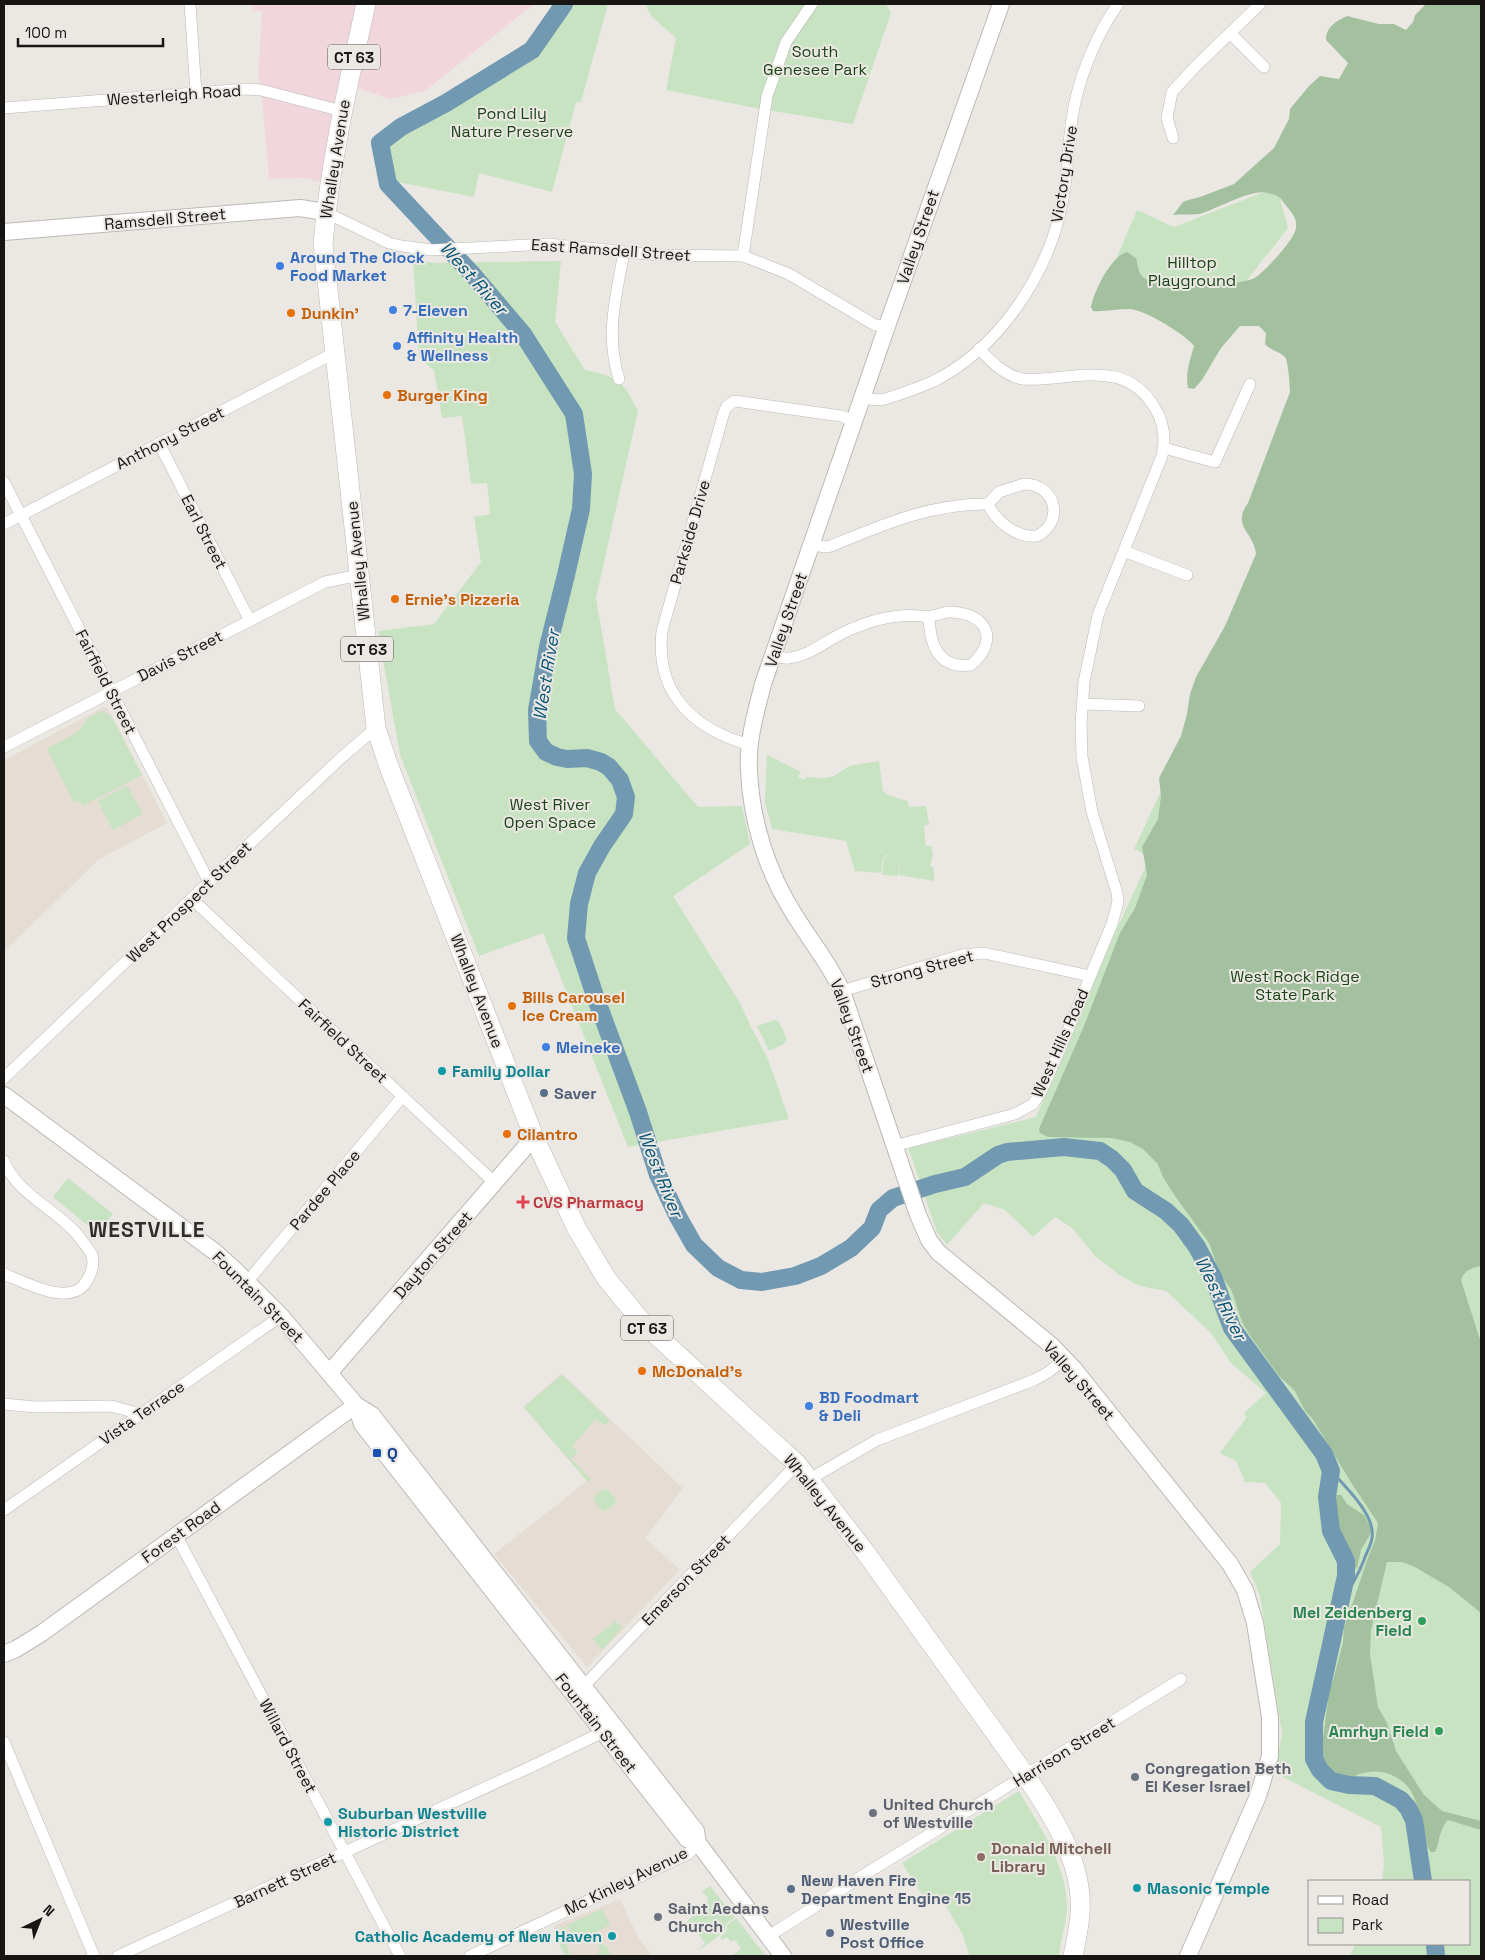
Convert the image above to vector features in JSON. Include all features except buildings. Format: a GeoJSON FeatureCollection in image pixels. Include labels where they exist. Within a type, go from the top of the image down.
{"type":"FeatureCollection","features":[{"type":"Feature","properties":{"kind":"main road","name":"Whalley Avenue"},"geometry":{"type":"LineString","coordinates":[[366,4],[342,111],[325,212],[323,244],[376,728],[388,767],[534,1138],[578,1228],[606,1278],[630,1309],[688,1366],[797,1464],[878,1570],[1026,1776],[1051,1813],[1074,1869],[1080,1898],[1080,1913],[1073,1956]]}},
{"type":"Feature","properties":{"kind":"street"},"geometry":{"type":"LineString","coordinates":[[190,4],[196,93]]}},
{"type":"Feature","properties":{"kind":"street"},"geometry":{"type":"LineString","coordinates":[[743,256],[767,96],[786,42],[812,4]]}},
{"type":"Feature","properties":{"kind":"street","name":"Valley Street"},"geometry":{"type":"LineString","coordinates":[[1001,4],[773,655],[757,706],[750,744],[749,770],[755,815],[773,876],[793,914],[832,970],[842,991],[904,1176],[929,1240],[938,1252],[1033,1330],[1064,1359],[1238,1575],[1245,1590],[1255,1624],[1270,1717],[1270,1756],[1258,1796],[1188,1956]]}},
{"type":"Feature","properties":{"kind":"street","name":"Victory Drive"},"geometry":{"type":"LineString","coordinates":[[862,398],[878,400],[910,391],[935,380],[979,349],[1001,326],[1019,303],[1039,271],[1049,249],[1061,212],[1072,118],[1078,94],[1099,37],[1118,4]]}},
{"type":"Feature","properties":{"kind":"street"},"geometry":{"type":"LineString","coordinates":[[1173,138],[1167,118],[1172,92],[1260,4]]}},
{"type":"Feature","properties":{"kind":"street"},"geometry":{"type":"LineString","coordinates":[[1230,33],[1264,67]]}},
{"type":"Feature","properties":{"kind":"street","name":"Westerleigh Road"},"geometry":{"type":"LineString","coordinates":[[4,108],[246,89],[261,90],[342,111]]}},
{"type":"Feature","properties":{"kind":"street","name":"Ramsdell Street"},"geometry":{"type":"LineString","coordinates":[[4,232],[300,208],[325,212]]}},
{"type":"Feature","properties":{"kind":"street","name":"East Ramsdell Street"},"geometry":{"type":"LineString","coordinates":[[325,212],[389,242],[431,250],[548,244],[678,256],[743,256],[789,274],[875,325],[887,326]]}},
{"type":"Feature","properties":{"kind":"street"},"geometry":{"type":"LineString","coordinates":[[619,379],[613,358],[611,321],[624,252]]}},
{"type":"Feature","properties":{"kind":"street"},"geometry":{"type":"LineString","coordinates":[[979,349],[1003,371],[1021,378],[1033,380],[1106,374],[1132,383],[1144,393],[1158,414],[1162,424],[1164,448],[1158,468],[1098,615],[1086,666],[1082,704],[1139,706]]}},
{"type":"Feature","properties":{"kind":"street","name":"Anthony Street"},"geometry":{"type":"LineString","coordinates":[[4,524],[336,352]]}},
{"type":"Feature","properties":{"kind":"street"},"geometry":{"type":"LineString","coordinates":[[1164,448],[1216,462],[1250,384]]}},
{"type":"Feature","properties":{"kind":"street","name":"Parkside Drive"},"geometry":{"type":"LineString","coordinates":[[750,744],[728,737],[695,718],[680,704],[667,681],[662,665],[660,646],[662,631],[724,412],[726,406],[735,401],[841,416],[854,421]]}},
{"type":"Feature","properties":{"kind":"street","name":"Earl Street"},"geometry":{"type":"LineString","coordinates":[[159,444],[250,621]]}},
{"type":"Feature","properties":{"kind":"street","name":"Fairfield Street"},"geometry":{"type":"LineString","coordinates":[[4,482],[209,882]]}},
{"type":"Feature","properties":{"kind":"street"},"geometry":{"type":"LineString","coordinates":[[812,545],[826,548],[910,516],[936,509],[957,505],[988,504],[1000,492],[1024,484],[1033,484],[1041,487],[1050,496],[1054,510],[1053,518],[1043,533],[1030,537],[1020,535],[999,520],[992,513],[988,504]]}},
{"type":"Feature","properties":{"kind":"street"},"geometry":{"type":"LineString","coordinates":[[1124,551],[1187,575]]}},
{"type":"Feature","properties":{"kind":"street","name":"Davis Street"},"geometry":{"type":"LineString","coordinates":[[4,747],[325,582],[360,575]]}},
{"type":"Feature","properties":{"kind":"street"},"geometry":{"type":"LineString","coordinates":[[773,655],[786,659],[796,657],[848,630],[889,616],[905,614],[929,617],[955,612],[972,616],[986,629],[986,649],[971,665],[960,666],[950,663],[942,657],[932,643],[929,617]]}},
{"type":"Feature","properties":{"kind":"street","name":"West Hills Road"},"geometry":{"type":"LineString","coordinates":[[894,1146],[1015,1114],[1033,1104],[1041,1092],[1112,924],[1118,902],[1115,884],[1092,812],[1086,786],[1082,757],[1082,704]]}},
{"type":"Feature","properties":{"kind":"street","name":"West Prospect Street"},"geometry":{"type":"LineString","coordinates":[[4,1078],[209,882],[342,757],[376,728]]}},
{"type":"Feature","properties":{"kind":"street","name":"Fairfield Street"},"geometry":{"type":"LineString","coordinates":[[192,899],[495,1183]]}},
{"type":"Feature","properties":{"kind":"street","name":"Strong Street"},"geometry":{"type":"LineString","coordinates":[[842,991],[962,955],[975,953],[994,955],[1090,976]]}},
{"type":"Feature","properties":{"kind":"street","name":"Fountain Street"},"geometry":{"type":"LineString","coordinates":[[4,1095],[215,1252],[281,1316],[356,1405],[362,1424],[424,1492],[608,1729],[696,1831],[698,1843],[783,1956]]}},
{"type":"Feature","properties":{"kind":"street","name":"Pardee Place"},"geometry":{"type":"LineString","coordinates":[[247,1282],[402,1097]]}},
{"type":"Feature","properties":{"kind":"street","name":"Dayton Street"},"geometry":{"type":"LineString","coordinates":[[330,1372],[534,1138]]}},
{"type":"Feature","properties":{"kind":"street"},"geometry":{"type":"LineString","coordinates":[[4,1161],[7,1170],[30,1194],[60,1217],[79,1236],[92,1254],[93,1268],[88,1280],[80,1289],[68,1293],[46,1291],[4,1274]]}},
{"type":"Feature","properties":{"kind":"street","name":"Vista Terrace"},"geometry":{"type":"LineString","coordinates":[[4,1510],[281,1316]]}},
{"type":"Feature","properties":{"kind":"street"},"geometry":{"type":"LineString","coordinates":[[810,1480],[878,1440],[1034,1380],[1047,1374],[1064,1359]]}},
{"type":"Feature","properties":{"kind":"street"},"geometry":{"type":"LineString","coordinates":[[4,1404],[35,1407],[111,1406],[141,1414]]}},
{"type":"Feature","properties":{"kind":"street","name":"Forest Road"},"geometry":{"type":"LineString","coordinates":[[4,1654],[16,1650],[42,1633],[356,1405]]}},
{"type":"Feature","properties":{"kind":"street","name":"Emerson Street"},"geometry":{"type":"LineString","coordinates":[[579,1691],[797,1464]]}},
{"type":"Feature","properties":{"kind":"street","name":"Willard Street"},"geometry":{"type":"LineString","coordinates":[[176,1535],[400,1956]]}},
{"type":"Feature","properties":{"kind":"street","name":"Harrison Street"},"geometry":{"type":"LineString","coordinates":[[769,1936],[875,1868],[1181,1679]]}},
{"type":"Feature","properties":{"kind":"street","name":"Barnett Street"},"geometry":{"type":"LineString","coordinates":[[118,1956],[345,1853],[608,1729]]}},
{"type":"Feature","properties":{"kind":"street"},"geometry":{"type":"LineString","coordinates":[[4,1742],[94,1956]]}},
{"type":"Feature","properties":{"kind":"street","name":"Mc Kinley Avenue"},"geometry":{"type":"LineString","coordinates":[[470,1956],[688,1854],[698,1843]]}},
{"type":"Feature","properties":{"kind":"shaded area"},"geometry":{"type":"Polygon","coordinates":[[[252,4],[534,4],[425,91],[390,99],[349,85],[326,183],[303,178],[269,179],[258,74],[262,12],[254,10],[252,4]]]}},
{"type":"Feature","properties":{"kind":"shaded area"},"geometry":{"type":"Polygon","coordinates":[[[104,707],[109,710],[167,823],[98,860],[4,952],[4,760],[104,707]]]}},
{"type":"Feature","properties":{"kind":"shaded area"},"geometry":{"type":"Polygon","coordinates":[[[562,1373],[683,1488],[645,1538],[680,1570],[587,1667],[494,1554],[587,1481],[523,1407],[562,1373]]]}},
{"type":"Feature","properties":{"kind":"shaded area"},"geometry":{"type":"Polygon","coordinates":[[[620,1899],[639,1939],[652,1956],[569,1956],[553,1926],[620,1899]]]}},
{"type":"Feature","properties":{"kind":"green space","name":"Pond Lily Nature Preserve"},"geometry":{"type":"Polygon","coordinates":[[[561,4],[608,4],[581,102],[576,102],[552,192],[479,173],[474,197],[387,180],[386,149],[397,130],[404,123],[524,46],[561,4]]]}},
{"type":"Feature","properties":{"kind":"green space","name":"South Genesee Park"},"geometry":{"type":"Polygon","coordinates":[[[645,4],[886,4],[891,13],[853,124],[755,108],[666,90],[676,38],[652,17],[645,4]]]}},
{"type":"Feature","properties":{"kind":"green space","name":"West Rock Ridge State Park"},"geometry":{"type":"Polygon","coordinates":[[[1426,4],[1481,4],[1481,1266],[1466,1272],[1461,1280],[1481,1343],[1481,1613],[1449,1587],[1413,1566],[1402,1562],[1387,1562],[1371,1630],[1370,1654],[1378,1707],[1387,1723],[1396,1751],[1424,1795],[1442,1811],[1481,1821],[1481,1830],[1448,1820],[1441,1831],[1435,1852],[1431,1852],[1426,1844],[1414,1797],[1410,1789],[1403,1782],[1393,1775],[1377,1771],[1365,1772],[1349,1779],[1342,1779],[1334,1776],[1325,1768],[1322,1754],[1330,1686],[1343,1643],[1344,1628],[1375,1541],[1378,1523],[1312,1418],[1305,1411],[1295,1391],[1279,1376],[1249,1334],[1242,1322],[1231,1289],[1221,1276],[1209,1243],[1175,1196],[1164,1179],[1157,1163],[1143,1149],[1130,1142],[1111,1138],[1048,1137],[1040,1133],[1039,1129],[1084,1026],[1120,933],[1135,908],[1147,875],[1142,847],[1158,819],[1161,796],[1159,778],[1181,736],[1190,694],[1196,677],[1225,626],[1256,554],[1252,540],[1243,524],[1243,511],[1248,503],[1290,392],[1286,359],[1283,355],[1265,344],[1266,333],[1259,326],[1240,326],[1221,348],[1202,380],[1194,389],[1188,388],[1187,383],[1188,367],[1194,346],[1190,341],[1164,323],[1136,310],[1093,311],[1091,307],[1093,300],[1099,284],[1109,267],[1121,255],[1127,252],[1136,258],[1139,272],[1142,276],[1152,282],[1182,285],[1218,285],[1248,280],[1261,273],[1286,246],[1296,228],[1293,215],[1278,196],[1261,192],[1243,196],[1199,214],[1173,215],[1183,202],[1234,184],[1274,148],[1289,119],[1290,109],[1309,86],[1320,76],[1339,79],[1348,63],[1326,40],[1328,31],[1336,22],[1347,16],[1379,24],[1394,24],[1406,30],[1413,22],[1415,15],[1426,4]]]}},
{"type":"Feature","properties":{"kind":"green space","name":"West Rock Ridge State Park"},"geometry":{"type":"Polygon","coordinates":[[[1481,4],[1480,1956],[1350,1956],[1355,1945],[1470,1945],[1470,1880],[1382,1880],[1384,1863],[1381,1827],[1275,1773],[1282,1733],[1260,1596],[1250,1572],[1280,1544],[1281,1503],[1265,1483],[1245,1482],[1236,1461],[1220,1453],[1247,1417],[1244,1413],[1266,1393],[1231,1363],[1211,1333],[1166,1291],[1140,1286],[1121,1276],[1095,1256],[1072,1228],[1055,1217],[1033,1237],[1005,1210],[984,1203],[947,1245],[937,1232],[909,1150],[910,1148],[1036,1117],[1150,857],[1134,849],[1186,738],[1481,4]]]}},
{"type":"Feature","properties":{"kind":"green space","name":"Hilltop Playground"},"geometry":{"type":"Polygon","coordinates":[[[1277,187],[1288,228],[1207,331],[1104,288],[1137,210],[1174,227],[1277,187]]]}},
{"type":"Feature","properties":{"kind":"green space","name":"West River Open Space"},"geometry":{"type":"Polygon","coordinates":[[[413,260],[437,263],[561,261],[555,322],[585,370],[605,375],[618,382],[628,392],[638,411],[596,598],[615,709],[698,807],[742,806],[750,844],[673,896],[740,1003],[768,1059],[789,1119],[628,1147],[543,933],[479,956],[400,755],[378,631],[434,624],[481,562],[474,517],[490,514],[487,483],[471,484],[462,416],[442,418],[434,370],[419,358],[413,260]]]}},
{"type":"Feature","properties":{"kind":"green space"},"geometry":{"type":"Polygon","coordinates":[[[102,711],[112,717],[142,775],[82,806],[79,800],[74,803],[47,749],[79,731],[89,717],[102,711]]]}},
{"type":"Feature","properties":{"kind":"green space"},"geometry":{"type":"Polygon","coordinates":[[[767,755],[801,772],[798,777],[805,780],[806,777],[824,778],[834,776],[849,766],[879,761],[883,791],[888,795],[907,801],[909,807],[926,806],[929,824],[924,826],[926,846],[931,846],[933,854],[930,865],[934,868],[934,881],[899,875],[900,859],[898,876],[882,875],[884,858],[887,856],[894,857],[887,855],[883,857],[881,873],[855,871],[846,841],[772,829],[765,802],[767,755]]]}},
{"type":"Feature","properties":{"kind":"green space"},"geometry":{"type":"Polygon","coordinates":[[[127,786],[143,814],[113,830],[98,801],[127,786]]]}},
{"type":"Feature","properties":{"kind":"green space"},"geometry":{"type":"Polygon","coordinates":[[[775,1020],[779,1021],[787,1039],[784,1044],[769,1051],[757,1026],[775,1020]]]}},
{"type":"Feature","properties":{"kind":"green space"},"geometry":{"type":"Polygon","coordinates":[[[68,1178],[113,1214],[97,1233],[53,1197],[68,1178]]]}},
{"type":"Feature","properties":{"kind":"green space"},"geometry":{"type":"Polygon","coordinates":[[[562,1375],[610,1421],[604,1425],[596,1419],[572,1446],[578,1452],[571,1459],[591,1479],[588,1482],[524,1407],[562,1375]]]}},
{"type":"Feature","properties":{"kind":"green space"},"geometry":{"type":"Polygon","coordinates":[[[604,1489],[608,1490],[616,1500],[615,1504],[605,1511],[593,1500],[604,1489]]]}},
{"type":"Feature","properties":{"kind":"green space"},"geometry":{"type":"Polygon","coordinates":[[[1336,1495],[1341,1495],[1347,1504],[1364,1515],[1371,1528],[1371,1533],[1361,1550],[1357,1569],[1353,1568],[1347,1547],[1339,1534],[1336,1495]]]}},
{"type":"Feature","properties":{"kind":"green space"},"geometry":{"type":"Polygon","coordinates":[[[616,1621],[622,1628],[602,1650],[593,1639],[616,1621]]]}},
{"type":"Feature","properties":{"kind":"green space"},"geometry":{"type":"Polygon","coordinates":[[[1019,1791],[1051,1847],[1063,1877],[1067,1909],[1059,1955],[969,1955],[963,1935],[940,1896],[928,1904],[902,1863],[1019,1791]]]}},
{"type":"Feature","properties":{"kind":"green space"},"geometry":{"type":"Polygon","coordinates":[[[710,1886],[735,1917],[726,1924],[724,1932],[698,1951],[705,1943],[692,1925],[689,1926],[685,1923],[708,1903],[708,1898],[702,1891],[710,1886]]]}},
{"type":"Feature","properties":{"kind":"green space"},"geometry":{"type":"Polygon","coordinates":[[[602,1909],[610,1925],[597,1931],[603,1946],[606,1945],[611,1956],[593,1956],[601,1952],[594,1932],[583,1937],[580,1932],[572,1936],[567,1925],[602,1909]]]}},
{"type":"Feature","properties":{"kind":"green space"},"geometry":{"type":"Polygon","coordinates":[[[736,1918],[766,1956],[732,1956],[741,1949],[735,1940],[731,1942],[727,1937],[722,1940],[720,1937],[726,1932],[727,1925],[736,1918]]]}},
{"type":"Feature","properties":{"kind":"green space"},"geometry":{"type":"Polygon","coordinates":[[[564,1926],[571,1942],[566,1944],[570,1954],[565,1956],[553,1932],[564,1926]]]}},
{"type":"Feature","properties":{"kind":"waterway","name":"West River"},"geometry":{"type":"LineString","coordinates":[[564,4],[532,50],[446,103],[401,127],[380,143],[388,184],[473,275],[523,334],[574,414],[583,474],[581,509],[548,647],[537,710],[538,741],[546,752],[557,757],[567,759],[587,758],[601,762],[609,767],[620,780],[626,797],[624,814],[602,846],[587,873],[579,904],[576,938],[595,996],[638,1112],[658,1175],[694,1245],[718,1268],[741,1280],[762,1282],[795,1276],[821,1266],[851,1248],[872,1228],[879,1210],[893,1198],[935,1184],[965,1177],[998,1155],[1007,1152],[1064,1147],[1100,1151],[1112,1159],[1123,1170],[1135,1191],[1166,1211],[1181,1225],[1197,1247],[1213,1277],[1232,1328],[1324,1454],[1331,1471],[1327,1497],[1331,1531],[1346,1561],[1346,1576],[1314,1722],[1314,1759],[1320,1770],[1331,1781],[1349,1785],[1375,1786],[1401,1800],[1408,1808],[1414,1820],[1423,1880]]}},
{"type":"Feature","properties":{"kind":"waterway"},"geometry":{"type":"LineString","coordinates":[[1331,1471],[1359,1502],[1365,1511],[1372,1529],[1372,1538],[1362,1566],[1341,1600]]}},
{"type":"Feature","properties":{"kind":"waterway","name":"West River"},"geometry":{"type":"LineString","coordinates":[[1435,1945],[1436,1956]]}},
{"type":"Feature","properties":{"kind":"place","name":"Around The Clock Food Market"},"geometry":{"type":"Point","coordinates":[280,266]}},
{"type":"Feature","properties":{"kind":"place","name":"7-Eleven"},"geometry":{"type":"Point","coordinates":[393,310]}},
{"type":"Feature","properties":{"kind":"place","name":"Dunkin'"},"geometry":{"type":"Point","coordinates":[291,313]}},
{"type":"Feature","properties":{"kind":"place","name":"Affinity Health & Wellness"},"geometry":{"type":"Point","coordinates":[397,346]}},
{"type":"Feature","properties":{"kind":"place","name":"Burger King"},"geometry":{"type":"Point","coordinates":[387,395]}},
{"type":"Feature","properties":{"kind":"place","name":"Ernie's Pizzeria"},"geometry":{"type":"Point","coordinates":[395,599]}},
{"type":"Feature","properties":{"kind":"place","name":"Bills Carousel Ice Cream"},"geometry":{"type":"Point","coordinates":[512,1006]}},
{"type":"Feature","properties":{"kind":"place","name":"Meineke"},"geometry":{"type":"Point","coordinates":[546,1047]}},
{"type":"Feature","properties":{"kind":"place","name":"Family Dollar"},"geometry":{"type":"Point","coordinates":[442,1071]}},
{"type":"Feature","properties":{"kind":"place","name":"Saver"},"geometry":{"type":"Point","coordinates":[544,1093]}},
{"type":"Feature","properties":{"kind":"place","name":"Cilantro"},"geometry":{"type":"Point","coordinates":[507,1134]}},
{"type":"Feature","properties":{"kind":"place","name":"CVS Pharmacy"},"geometry":{"type":"Point","coordinates":[523,1202]}},
{"type":"Feature","properties":{"kind":"place","name":"McDonald's"},"geometry":{"type":"Point","coordinates":[642,1371]}},
{"type":"Feature","properties":{"kind":"place","name":"BD Foodmart & Deli"},"geometry":{"type":"Point","coordinates":[809,1406]}},
{"type":"Feature","properties":{"kind":"place","name":"Q"},"geometry":{"type":"Point","coordinates":[377,1453]}},
{"type":"Feature","properties":{"kind":"place","name":"Mel Zeidenberg Field"},"geometry":{"type":"Point","coordinates":[1422,1621]}},
{"type":"Feature","properties":{"kind":"place","name":"Amrhyn Field"},"geometry":{"type":"Point","coordinates":[1439,1731]}},
{"type":"Feature","properties":{"kind":"place","name":"Congregation Beth El Keser Israel"},"geometry":{"type":"Point","coordinates":[1135,1777]}},
{"type":"Feature","properties":{"kind":"place","name":"United Church of Westville"},"geometry":{"type":"Point","coordinates":[873,1813]}},
{"type":"Feature","properties":{"kind":"place","name":"Suburban Westville Historic District"},"geometry":{"type":"Point","coordinates":[328,1822]}},
{"type":"Feature","properties":{"kind":"place","name":"Donald Mitchell Library"},"geometry":{"type":"Point","coordinates":[981,1857]}},
{"type":"Feature","properties":{"kind":"place","name":"Masonic Temple"},"geometry":{"type":"Point","coordinates":[1137,1888]}},
{"type":"Feature","properties":{"kind":"place","name":"New Haven Fire Department Engine 15"},"geometry":{"type":"Point","coordinates":[791,1889]}},
{"type":"Feature","properties":{"kind":"place","name":"Saint Aedans Church"},"geometry":{"type":"Point","coordinates":[658,1917]}},
{"type":"Feature","properties":{"kind":"place","name":"Westville Post Office"},"geometry":{"type":"Point","coordinates":[830,1933]}},
{"type":"Feature","properties":{"kind":"place","name":"Catholic Academy of New Haven"},"geometry":{"type":"Point","coordinates":[612,1936]}},
{"type":"Feature","properties":{"kind":"district","name":"WESTVILLE"},"geometry":{"type":"Point","coordinates":[147,1229]}}]}
